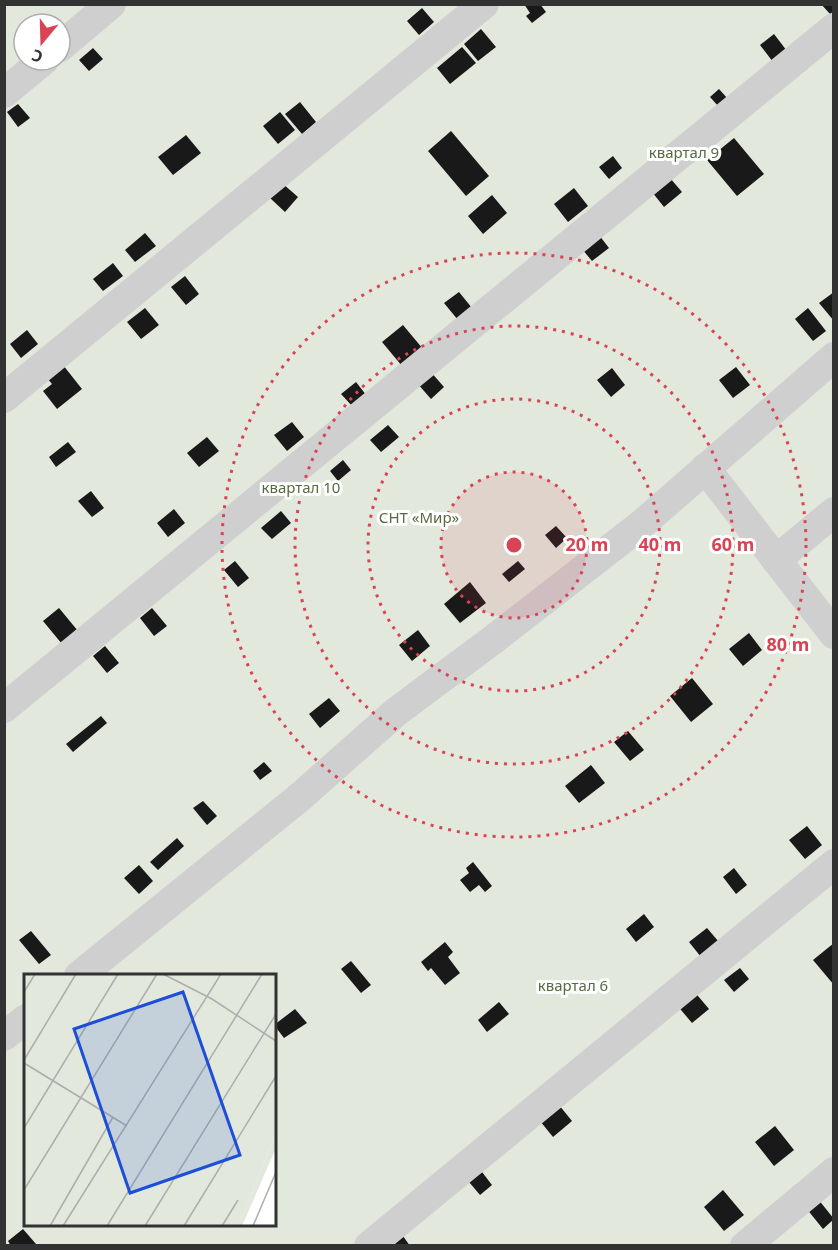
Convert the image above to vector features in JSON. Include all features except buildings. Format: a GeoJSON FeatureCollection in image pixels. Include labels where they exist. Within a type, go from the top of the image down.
{"type":"FeatureCollection","features":[{"type":"Feature","properties":{"kind":"lane"},"geometry":{"type":"LineString","coordinates":[[72,37],[111,4]]}},
{"type":"Feature","properties":{"kind":"lane"},"geometry":{"type":"LineString","coordinates":[[4,398],[484,4]]}},
{"type":"Feature","properties":{"kind":"lane"},"geometry":{"type":"LineString","coordinates":[[4,708],[834,28]]}},
{"type":"Feature","properties":{"kind":"lane"},"geometry":{"type":"LineString","coordinates":[[4,93],[29,72]]}},
{"type":"Feature","properties":{"kind":"lane"},"geometry":{"type":"LineString","coordinates":[[79,974],[300,797],[396,712],[642,524],[834,357]]}},
{"type":"Feature","properties":{"kind":"lane"},"geometry":{"type":"LineString","coordinates":[[705,468],[834,634]]}},
{"type":"Feature","properties":{"kind":"lane"},"geometry":{"type":"LineString","coordinates":[[776,560],[834,512]]}},
{"type":"Feature","properties":{"kind":"lane"},"geometry":{"type":"LineString","coordinates":[[369,1245],[834,864]]}},
{"type":"Feature","properties":{"kind":"lane"},"geometry":{"type":"LineString","coordinates":[[4,1036],[24,1021]]}},
{"type":"Feature","properties":{"kind":"lane"},"geometry":{"type":"LineString","coordinates":[[745,1245],[834,1172]]}},
{"type":"Feature","properties":{"kind":"green space","name":"СНТ «Мир»"},"geometry":{"type":"Polygon","coordinates":[[[5,5],[833,5],[833,1245],[5,1246],[5,5]]]}},
{"type":"Feature","properties":{"kind":"park label","name":"квартал 9"},"geometry":{"type":"Point","coordinates":[684,153]}},
{"type":"Feature","properties":{"kind":"park label","name":"квартал 10"},"geometry":{"type":"Point","coordinates":[301,488]}},
{"type":"Feature","properties":{"kind":"park label","name":"квартал 6"},"geometry":{"type":"Point","coordinates":[573,986]}}]}
